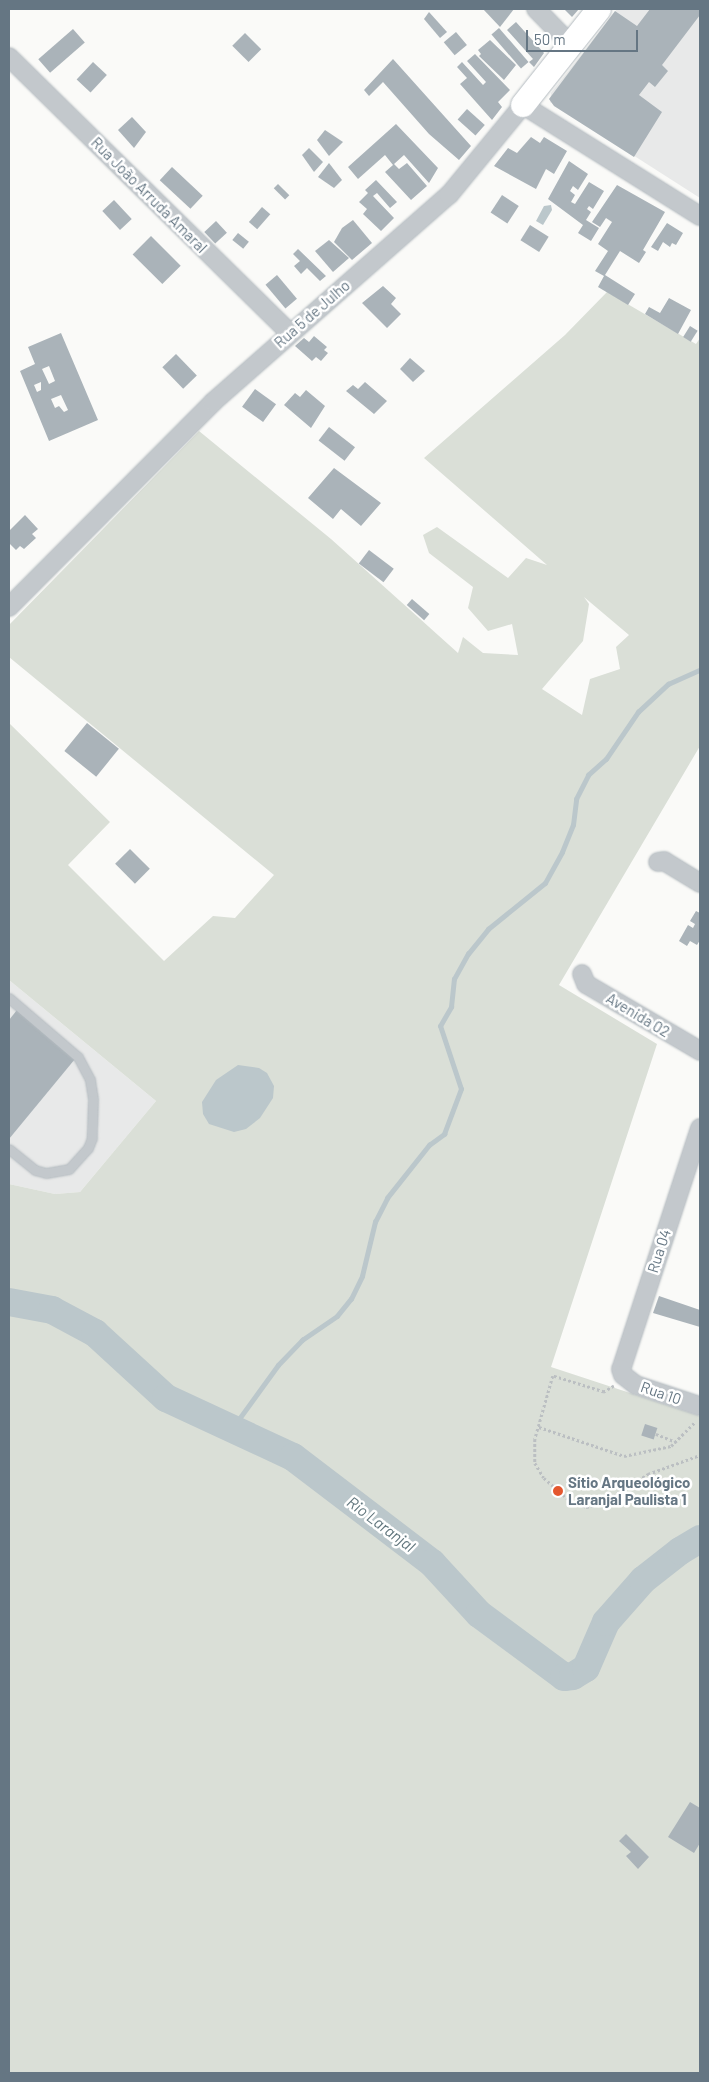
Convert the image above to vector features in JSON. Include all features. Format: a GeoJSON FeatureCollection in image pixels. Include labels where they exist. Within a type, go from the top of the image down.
{"type":"FeatureCollection","features":[{"type":"Feature","properties":{"kind":"street"},"geometry":{"type":"LineString","coordinates":[[536,9],[570,44]]}},
{"type":"Feature","properties":{"kind":"street","name":"Rua 5 de Julho"},"geometry":{"type":"LineString","coordinates":[[9,606],[189,425],[290,333],[449,195],[599,9]]}},
{"type":"Feature","properties":{"kind":"street","name":"Rua João Arruda Amaral"},"geometry":{"type":"LineString","coordinates":[[9,57],[290,333]]}},
{"type":"Feature","properties":{"kind":"street"},"geometry":{"type":"LineString","coordinates":[[523,105],[700,216]]}},
{"type":"Feature","properties":{"kind":"street"},"geometry":{"type":"LineString","coordinates":[[658,862],[664,862],[700,882]]}},
{"type":"Feature","properties":{"kind":"street","name":"Avenida 02"},"geometry":{"type":"LineString","coordinates":[[582,974],[586,984],[700,1051]]}},
{"type":"Feature","properties":{"kind":"street","name":"Rua 04"},"geometry":{"type":"LineString","coordinates":[[623,1375],[622,1363],[700,1128]]}},
{"type":"Feature","properties":{"kind":"street","name":"Rua 10"},"geometry":{"type":"LineString","coordinates":[[623,1375],[636,1385],[699,1412]]}},
{"type":"Feature","properties":{"kind":"lane"},"geometry":{"type":"LineString","coordinates":[[9,998],[78,1057],[90,1080],[93,1100],[92,1138],[88,1148],[69,1169],[46,1173],[35,1170],[9,1149]]}},
{"type":"Feature","properties":{"kind":"path"},"geometry":{"type":"LineString","coordinates":[[623,1375],[610,1390],[604,1392],[554,1376],[539,1427],[534,1453],[539,1472],[569,1500],[586,1507],[600,1504],[648,1474],[700,1455]]}},
{"type":"Feature","properties":{"kind":"path"},"geometry":{"type":"LineString","coordinates":[[539,1427],[619,1455],[665,1448],[676,1442],[699,1412]]}},
{"type":"Feature","properties":{"kind":"path"},"geometry":{"type":"LineString","coordinates":[[656,1434],[676,1442]]}},
{"type":"Feature","properties":{"kind":"shaded area"},"geometry":{"type":"Polygon","coordinates":[[[617,9],[700,9],[700,198],[550,102],[551,93],[617,9]]]}},
{"type":"Feature","properties":{"kind":"shaded area"},"geometry":{"type":"Polygon","coordinates":[[[551,205],[552,210],[543,225],[536,221],[544,206],[551,205]]]}},
{"type":"Feature","properties":{"kind":"shaded area"},"geometry":{"type":"Polygon","coordinates":[[[607,292],[696,344],[700,338],[700,746],[559,985],[657,1044],[551,1367],[700,1416],[700,2073],[9,2073],[9,1184],[55,1194],[80,1192],[156,1101],[9,980],[9,723],[110,822],[68,865],[164,961],[213,916],[235,918],[274,875],[9,657],[9,625],[199,431],[331,539],[458,653],[463,637],[483,653],[518,655],[512,624],[488,631],[468,608],[473,587],[429,553],[423,535],[437,527],[508,578],[526,558],[547,565],[424,458],[565,335],[607,292]],[[584,597],[589,604],[583,641],[542,689],[582,715],[590,679],[620,669],[616,647],[629,635],[584,597]]]}},
{"type":"Feature","properties":{"kind":"shaded area"},"geometry":{"type":"Polygon","coordinates":[[[9,980],[156,1101],[80,1192],[55,1194],[9,1184],[9,980]]]}},
{"type":"Feature","properties":{"kind":"shaded area"},"geometry":{"type":"Polygon","coordinates":[[[238,1065],[259,1068],[267,1073],[274,1086],[273,1098],[260,1118],[246,1129],[234,1132],[209,1124],[203,1114],[202,1102],[216,1080],[238,1065]]]}},
{"type":"Feature","properties":{"kind":"building"},"geometry":{"type":"Polygon","coordinates":[[[483,9],[514,9],[500,27],[483,9]]]}},
{"type":"Feature","properties":{"kind":"building"},"geometry":{"type":"Polygon","coordinates":[[[564,9],[579,9],[572,17],[564,9]]]}},
{"type":"Feature","properties":{"kind":"building"},"geometry":{"type":"Polygon","coordinates":[[[650,9],[700,9],[700,15],[662,65],[668,71],[655,87],[649,82],[639,95],[662,112],[634,157],[554,106],[549,99],[615,11],[637,26],[650,9]]]}},
{"type":"Feature","properties":{"kind":"building"},"geometry":{"type":"Polygon","coordinates":[[[429,12],[447,32],[440,38],[424,19],[429,12]]]}},
{"type":"Feature","properties":{"kind":"building"},"geometry":{"type":"Polygon","coordinates":[[[516,22],[544,53],[534,67],[529,62],[533,59],[507,30],[516,22]]]}},
{"type":"Feature","properties":{"kind":"building"},"geometry":{"type":"Polygon","coordinates":[[[499,28],[529,62],[521,69],[491,35],[499,28]]]}},
{"type":"Feature","properties":{"kind":"building"},"geometry":{"type":"Polygon","coordinates":[[[73,29],[85,43],[50,73],[38,59],[73,29]]]}},
{"type":"Feature","properties":{"kind":"building"},"geometry":{"type":"Polygon","coordinates":[[[456,32],[467,45],[455,55],[444,42],[456,32]]]}},
{"type":"Feature","properties":{"kind":"building"},"geometry":{"type":"Polygon","coordinates":[[[245,33],[261,49],[249,62],[232,46],[245,33]]]}},
{"type":"Feature","properties":{"kind":"building"},"geometry":{"type":"Polygon","coordinates":[[[490,40],[516,65],[504,80],[479,56],[481,54],[478,50],[490,40]]]}},
{"type":"Feature","properties":{"kind":"building"},"geometry":{"type":"Polygon","coordinates":[[[475,54],[510,90],[498,102],[502,107],[492,120],[460,84],[467,78],[457,67],[462,62],[483,85],[486,82],[467,61],[475,54]]]}},
{"type":"Feature","properties":{"kind":"building"},"geometry":{"type":"Polygon","coordinates":[[[393,59],[471,146],[459,160],[429,134],[383,82],[369,96],[364,90],[393,59]]]}},
{"type":"Feature","properties":{"kind":"building"},"geometry":{"type":"Polygon","coordinates":[[[93,62],[107,75],[91,93],[77,80],[93,62]]]}},
{"type":"Feature","properties":{"kind":"building"},"geometry":{"type":"Polygon","coordinates":[[[467,109],[485,125],[475,135],[458,119],[467,109]]]}},
{"type":"Feature","properties":{"kind":"building"},"geometry":{"type":"Polygon","coordinates":[[[132,117],[146,132],[134,148],[118,130],[132,117]]]}},
{"type":"Feature","properties":{"kind":"building"},"geometry":{"type":"Polygon","coordinates":[[[396,124],[438,168],[429,183],[404,155],[394,164],[399,169],[407,163],[427,186],[411,200],[385,172],[393,165],[385,155],[358,179],[348,167],[396,124]]]}},
{"type":"Feature","properties":{"kind":"building"},"geometry":{"type":"Polygon","coordinates":[[[325,130],[343,142],[329,156],[317,140],[325,130]]]}},
{"type":"Feature","properties":{"kind":"building"},"geometry":{"type":"Polygon","coordinates":[[[531,137],[540,143],[544,137],[567,151],[554,174],[546,169],[536,189],[494,166],[508,148],[517,153],[531,137]]]}},
{"type":"Feature","properties":{"kind":"building"},"geometry":{"type":"Polygon","coordinates":[[[309,148],[323,162],[314,172],[302,155],[309,148]]]}},
{"type":"Feature","properties":{"kind":"building"},"geometry":{"type":"Polygon","coordinates":[[[569,161],[588,174],[578,190],[573,186],[570,191],[575,195],[571,202],[575,204],[589,182],[604,191],[593,209],[589,206],[587,209],[591,212],[586,220],[599,228],[591,241],[578,233],[583,225],[548,199],[569,161]]]}},
{"type":"Feature","properties":{"kind":"building"},"geometry":{"type":"Polygon","coordinates":[[[329,163],[342,180],[334,188],[318,177],[329,163]]]}},
{"type":"Feature","properties":{"kind":"building"},"geometry":{"type":"Polygon","coordinates":[[[172,167],[203,196],[190,209],[160,180],[172,167]]]}},
{"type":"Feature","properties":{"kind":"building"},"geometry":{"type":"Polygon","coordinates":[[[376,180],[397,202],[390,208],[377,193],[373,196],[394,218],[381,231],[363,214],[367,209],[359,202],[368,193],[365,190],[376,180]]]}},
{"type":"Feature","properties":{"kind":"building"},"geometry":{"type":"Polygon","coordinates":[[[278,184],[289,195],[285,200],[274,188],[278,184]]]}},
{"type":"Feature","properties":{"kind":"building"},"geometry":{"type":"Polygon","coordinates":[[[617,185],[665,212],[643,250],[646,252],[639,263],[620,251],[605,275],[635,294],[628,305],[598,287],[604,276],[595,271],[608,251],[598,244],[612,222],[606,218],[600,227],[592,222],[617,185]]]}},
{"type":"Feature","properties":{"kind":"building"},"geometry":{"type":"Polygon","coordinates":[[[502,195],[519,206],[507,224],[491,213],[502,195]]]}},
{"type":"Feature","properties":{"kind":"building"},"geometry":{"type":"Polygon","coordinates":[[[114,200],[132,219],[120,230],[102,211],[114,200]]]}},
{"type":"Feature","properties":{"kind":"building"},"geometry":{"type":"Polygon","coordinates":[[[262,207],[270,214],[257,229],[249,222],[262,207]]]}},
{"type":"Feature","properties":{"kind":"building"},"geometry":{"type":"Polygon","coordinates":[[[353,220],[372,243],[352,260],[334,242],[342,228],[353,220]]]}},
{"type":"Feature","properties":{"kind":"building"},"geometry":{"type":"Polygon","coordinates":[[[216,221],[227,233],[215,244],[204,232],[216,221]]]}},
{"type":"Feature","properties":{"kind":"building"},"geometry":{"type":"Polygon","coordinates":[[[667,223],[683,233],[676,245],[672,243],[670,247],[663,242],[658,251],[651,247],[667,223]]]}},
{"type":"Feature","properties":{"kind":"building"},"geometry":{"type":"Polygon","coordinates":[[[530,225],[549,237],[539,252],[520,240],[530,225]]]}},
{"type":"Feature","properties":{"kind":"building"},"geometry":{"type":"Polygon","coordinates":[[[238,233],[249,242],[243,249],[232,240],[238,233]]]}},
{"type":"Feature","properties":{"kind":"building"},"geometry":{"type":"Polygon","coordinates":[[[151,236],[181,266],[162,284],[133,254],[151,236]]]}},
{"type":"Feature","properties":{"kind":"building"},"geometry":{"type":"Polygon","coordinates":[[[329,240],[349,258],[333,272],[315,251],[329,240]]]}},
{"type":"Feature","properties":{"kind":"building"},"geometry":{"type":"Polygon","coordinates":[[[298,249],[326,276],[320,281],[307,268],[301,274],[294,266],[300,261],[293,254],[298,249]]]}},
{"type":"Feature","properties":{"kind":"building"},"geometry":{"type":"Polygon","coordinates":[[[277,275],[297,299],[285,308],[266,285],[277,275]]]}},
{"type":"Feature","properties":{"kind":"building"},"geometry":{"type":"Polygon","coordinates":[[[383,286],[396,298],[391,304],[401,314],[387,328],[362,303],[383,286]]]}},
{"type":"Feature","properties":{"kind":"building"},"geometry":{"type":"Polygon","coordinates":[[[669,298],[691,310],[678,334],[645,314],[649,307],[660,313],[669,298]]]}},
{"type":"Feature","properties":{"kind":"building"},"geometry":{"type":"Polygon","coordinates":[[[690,326],[698,331],[691,342],[683,337],[690,326]]]}},
{"type":"Feature","properties":{"kind":"building"},"geometry":{"type":"Polygon","coordinates":[[[61,333],[98,420],[49,441],[20,371],[35,364],[28,347],[61,333]],[[49,366],[42,369],[49,384],[55,381],[49,366]],[[41,382],[34,385],[37,392],[41,390],[41,382]],[[61,395],[51,399],[55,408],[59,406],[64,412],[68,410],[61,395]]]}},
{"type":"Feature","properties":{"kind":"building"},"geometry":{"type":"Polygon","coordinates":[[[314,336],[327,347],[324,350],[328,353],[321,361],[316,357],[312,361],[295,346],[304,338],[309,342],[314,336]]]}},
{"type":"Feature","properties":{"kind":"building"},"geometry":{"type":"Polygon","coordinates":[[[176,354],[197,376],[183,389],[162,367],[176,354]]]}},
{"type":"Feature","properties":{"kind":"building"},"geometry":{"type":"Polygon","coordinates":[[[410,358],[425,371],[413,382],[400,369],[410,358]]]}},
{"type":"Feature","properties":{"kind":"building"},"geometry":{"type":"Polygon","coordinates":[[[365,382],[387,401],[374,414],[346,391],[353,385],[358,389],[365,382]]]}},
{"type":"Feature","properties":{"kind":"building"},"geometry":{"type":"Polygon","coordinates":[[[255,389],[276,404],[263,422],[242,407],[255,389]]]}},
{"type":"Feature","properties":{"kind":"building"},"geometry":{"type":"Polygon","coordinates":[[[306,390],[325,406],[311,428],[284,405],[295,393],[300,397],[306,390]]]}},
{"type":"Feature","properties":{"kind":"building"},"geometry":{"type":"Polygon","coordinates":[[[329,427],[355,447],[345,461],[319,440],[329,427]]]}},
{"type":"Feature","properties":{"kind":"building"},"geometry":{"type":"Polygon","coordinates":[[[334,468],[381,503],[361,526],[341,509],[333,519],[308,498],[334,468]]]}},
{"type":"Feature","properties":{"kind":"building"},"geometry":{"type":"Polygon","coordinates":[[[25,515],[38,529],[32,534],[36,538],[24,549],[20,546],[16,550],[9,543],[9,531],[25,515]]]}},
{"type":"Feature","properties":{"kind":"building"},"geometry":{"type":"Polygon","coordinates":[[[369,550],[394,569],[384,582],[359,564],[369,550]]]}},
{"type":"Feature","properties":{"kind":"building"},"geometry":{"type":"Polygon","coordinates":[[[412,599],[429,614],[424,620],[407,605],[412,599]]]}},
{"type":"Feature","properties":{"kind":"building"},"geometry":{"type":"Polygon","coordinates":[[[87,723],[119,749],[96,777],[64,751],[87,723]]]}},
{"type":"Feature","properties":{"kind":"building"},"geometry":{"type":"Polygon","coordinates":[[[130,849],[150,869],[135,884],[115,864],[130,849]]]}},
{"type":"Feature","properties":{"kind":"building"},"geometry":{"type":"Polygon","coordinates":[[[696,911],[700,913],[700,940],[697,945],[690,941],[687,946],[679,941],[688,925],[693,928],[695,924],[690,921],[696,911]]]}},
{"type":"Feature","properties":{"kind":"building"},"geometry":{"type":"Polygon","coordinates":[[[17,1010],[75,1059],[9,1139],[9,1020],[17,1010]]]}},
{"type":"Feature","properties":{"kind":"building"},"geometry":{"type":"Polygon","coordinates":[[[659,1296],[700,1310],[700,1327],[653,1313],[659,1296]]]}},
{"type":"Feature","properties":{"kind":"building"},"geometry":{"type":"Polygon","coordinates":[[[645,1424],[657,1428],[654,1439],[641,1435],[645,1424]]]}},
{"type":"Feature","properties":{"kind":"building"},"geometry":{"type":"Polygon","coordinates":[[[690,1802],[700,1808],[700,1843],[694,1853],[668,1837],[690,1802]]]}},
{"type":"Feature","properties":{"kind":"building"},"geometry":{"type":"Polygon","coordinates":[[[626,1834],[649,1857],[638,1869],[626,1856],[631,1852],[619,1841],[626,1834]]]}},
{"type":"Feature","properties":{"kind":"waterway"},"geometry":{"type":"LineString","coordinates":[[231,1430],[278,1365],[302,1340],[337,1316],[351,1299],[362,1276],[375,1222],[387,1198],[429,1145],[444,1134],[461,1089],[440,1026],[451,1007],[454,979],[468,954],[488,929],[545,883],[562,852],[573,825],[576,799],[588,775],[606,759],[638,712],[668,684],[700,670]]}},
{"type":"Feature","properties":{"kind":"waterway","name":"Rio Laranjal"},"geometry":{"type":"LineString","coordinates":[[9,1302],[52,1310],[95,1333],[166,1398],[293,1457],[432,1563],[479,1614],[564,1677],[573,1676],[586,1668],[606,1622],[643,1580],[680,1551],[700,1539]]}},
{"type":"Feature","properties":{"kind":"place","name":"Sítio Arqueológico Laranjal Paulista 1"},"geometry":{"type":"Point","coordinates":[558,1491]}}]}
